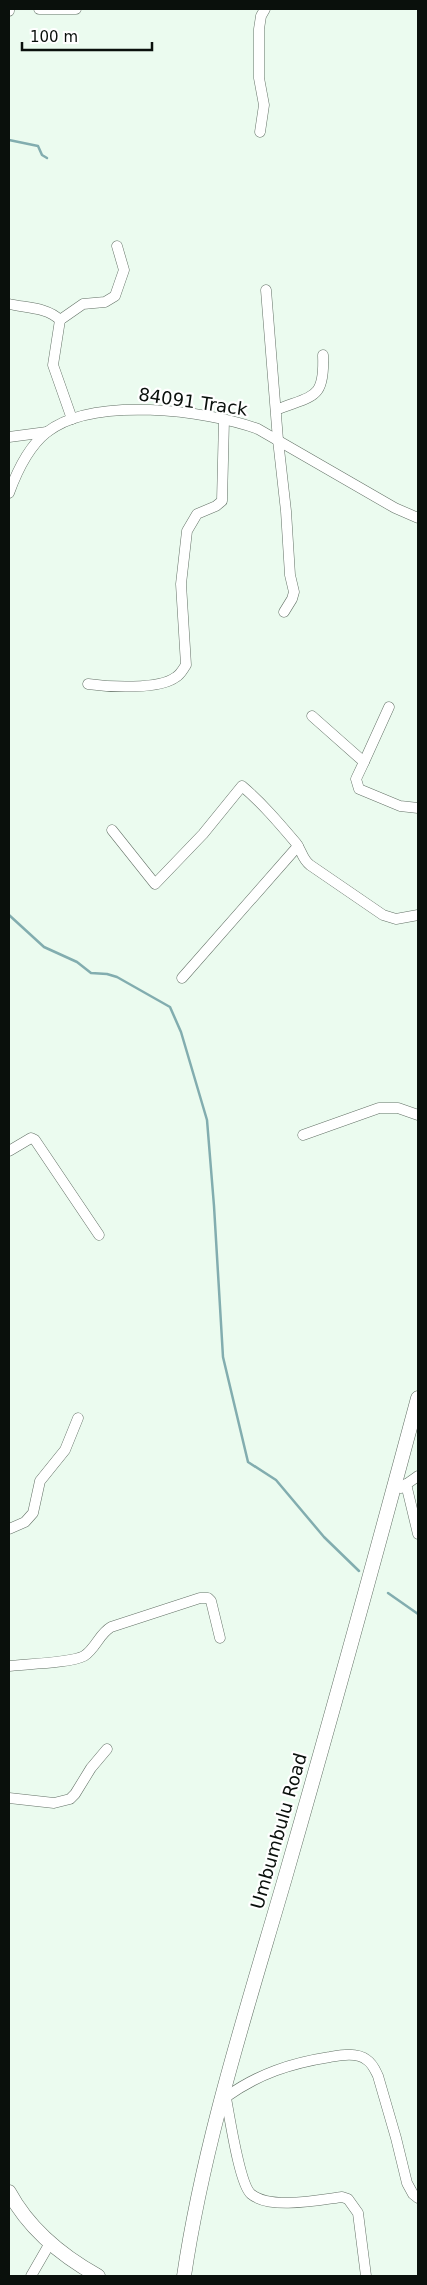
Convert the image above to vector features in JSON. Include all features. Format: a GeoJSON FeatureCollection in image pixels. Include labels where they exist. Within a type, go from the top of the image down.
{"type":"FeatureCollection","features":[{"type":"Feature","properties":{"kind":"main road","name":"Umbumbulu Road"},"geometry":{"type":"LineString","coordinates":[[184,2276],[191,2230],[225,2093],[418,1398]]}},
{"type":"Feature","properties":{"kind":"main road"},"geometry":{"type":"LineString","coordinates":[[9,2192],[30,2224],[50,2243],[66,2256],[98,2276]]}},
{"type":"Feature","properties":{"kind":"street"},"geometry":{"type":"LineString","coordinates":[[39,9],[76,9]]}},
{"type":"Feature","properties":{"kind":"street"},"geometry":{"type":"LineString","coordinates":[[260,132],[265,113],[259,78],[259,29],[261,16],[265,9]]}},
{"type":"Feature","properties":{"kind":"street"},"geometry":{"type":"LineString","coordinates":[[72,419],[53,365],[60,320],[83,304],[105,302],[115,296],[124,270],[117,246]]}},
{"type":"Feature","properties":{"kind":"street"},"geometry":{"type":"LineString","coordinates":[[266,290],[290,575],[294,592],[284,612]]}},
{"type":"Feature","properties":{"kind":"street"},"geometry":{"type":"LineString","coordinates":[[9,304],[43,310],[53,314],[60,320]]}},
{"type":"Feature","properties":{"kind":"street"},"geometry":{"type":"LineString","coordinates":[[276,410],[318,391],[323,382],[323,355]]}},
{"type":"Feature","properties":{"kind":"street","name":"84091 Track"},"geometry":{"type":"LineString","coordinates":[[9,493],[30,450],[47,432],[72,419],[112,410],[139,409],[224,420],[258,429],[395,508],[418,518]]}},
{"type":"Feature","properties":{"kind":"street"},"geometry":{"type":"LineString","coordinates":[[88,684],[130,687],[167,682],[176,678],[186,665],[181,584],[187,531],[197,514],[216,506],[222,501],[224,420]]}},
{"type":"Feature","properties":{"kind":"street"},"geometry":{"type":"LineString","coordinates":[[9,437],[47,432]]}},
{"type":"Feature","properties":{"kind":"street"},"geometry":{"type":"LineString","coordinates":[[389,707],[356,781],[360,789],[400,806],[418,808]]}},
{"type":"Feature","properties":{"kind":"street"},"geometry":{"type":"LineString","coordinates":[[312,716],[364,762]]}},
{"type":"Feature","properties":{"kind":"street"},"geometry":{"type":"LineString","coordinates":[[112,830],[155,884],[203,834],[242,786],[271,814],[298,846],[303,860],[310,866],[383,915],[396,919],[418,915]]}},
{"type":"Feature","properties":{"kind":"street"},"geometry":{"type":"LineString","coordinates":[[182,978],[298,846]]}},
{"type":"Feature","properties":{"kind":"street"},"geometry":{"type":"LineString","coordinates":[[303,1135],[379,1108],[398,1108],[418,1115]]}},
{"type":"Feature","properties":{"kind":"street"},"geometry":{"type":"LineString","coordinates":[[9,1151],[32,1138],[35,1140],[99,1235]]}},
{"type":"Feature","properties":{"kind":"street"},"geometry":{"type":"LineString","coordinates":[[9,1529],[25,1522],[34,1513],[40,1481],[65,1450],[78,1418]]}},
{"type":"Feature","properties":{"kind":"street"},"geometry":{"type":"LineString","coordinates":[[392,1494],[418,1476]]}},
{"type":"Feature","properties":{"kind":"street"},"geometry":{"type":"LineString","coordinates":[[406,1484],[418,1534]]}},
{"type":"Feature","properties":{"kind":"street"},"geometry":{"type":"LineString","coordinates":[[9,1666],[80,1658],[93,1649],[101,1635],[111,1627],[200,1598],[208,1598],[211,1601],[220,1638]]}},
{"type":"Feature","properties":{"kind":"street"},"geometry":{"type":"LineString","coordinates":[[9,1798],[54,1803],[70,1799],[91,1768],[107,1749]]}},
{"type":"Feature","properties":{"kind":"street"},"geometry":{"type":"LineString","coordinates":[[366,2276],[358,2213],[348,2198],[281,2202],[259,2199],[247,2190],[225,2093],[294,2063],[340,2055],[355,2055],[366,2058],[374,2067],[378,2076],[407,2183],[413,2194],[418,2198]]}},
{"type":"Feature","properties":{"kind":"street"},"geometry":{"type":"LineString","coordinates":[[31,2276],[50,2243]]}},
{"type":"Feature","properties":{"kind":"waterway"},"geometry":{"type":"LineString","coordinates":[[9,140],[38,146],[42,155],[47,158]]}},
{"type":"Feature","properties":{"kind":"waterway"},"geometry":{"type":"LineString","coordinates":[[9,915],[44,947],[77,962],[91,973],[117,977],[170,1007],[181,1032],[207,1120],[223,1357],[248,1462],[276,1480],[324,1537],[359,1571]]}},
{"type":"Feature","properties":{"kind":"waterway"},"geometry":{"type":"LineString","coordinates":[[388,1593],[418,1614]]}}]}
